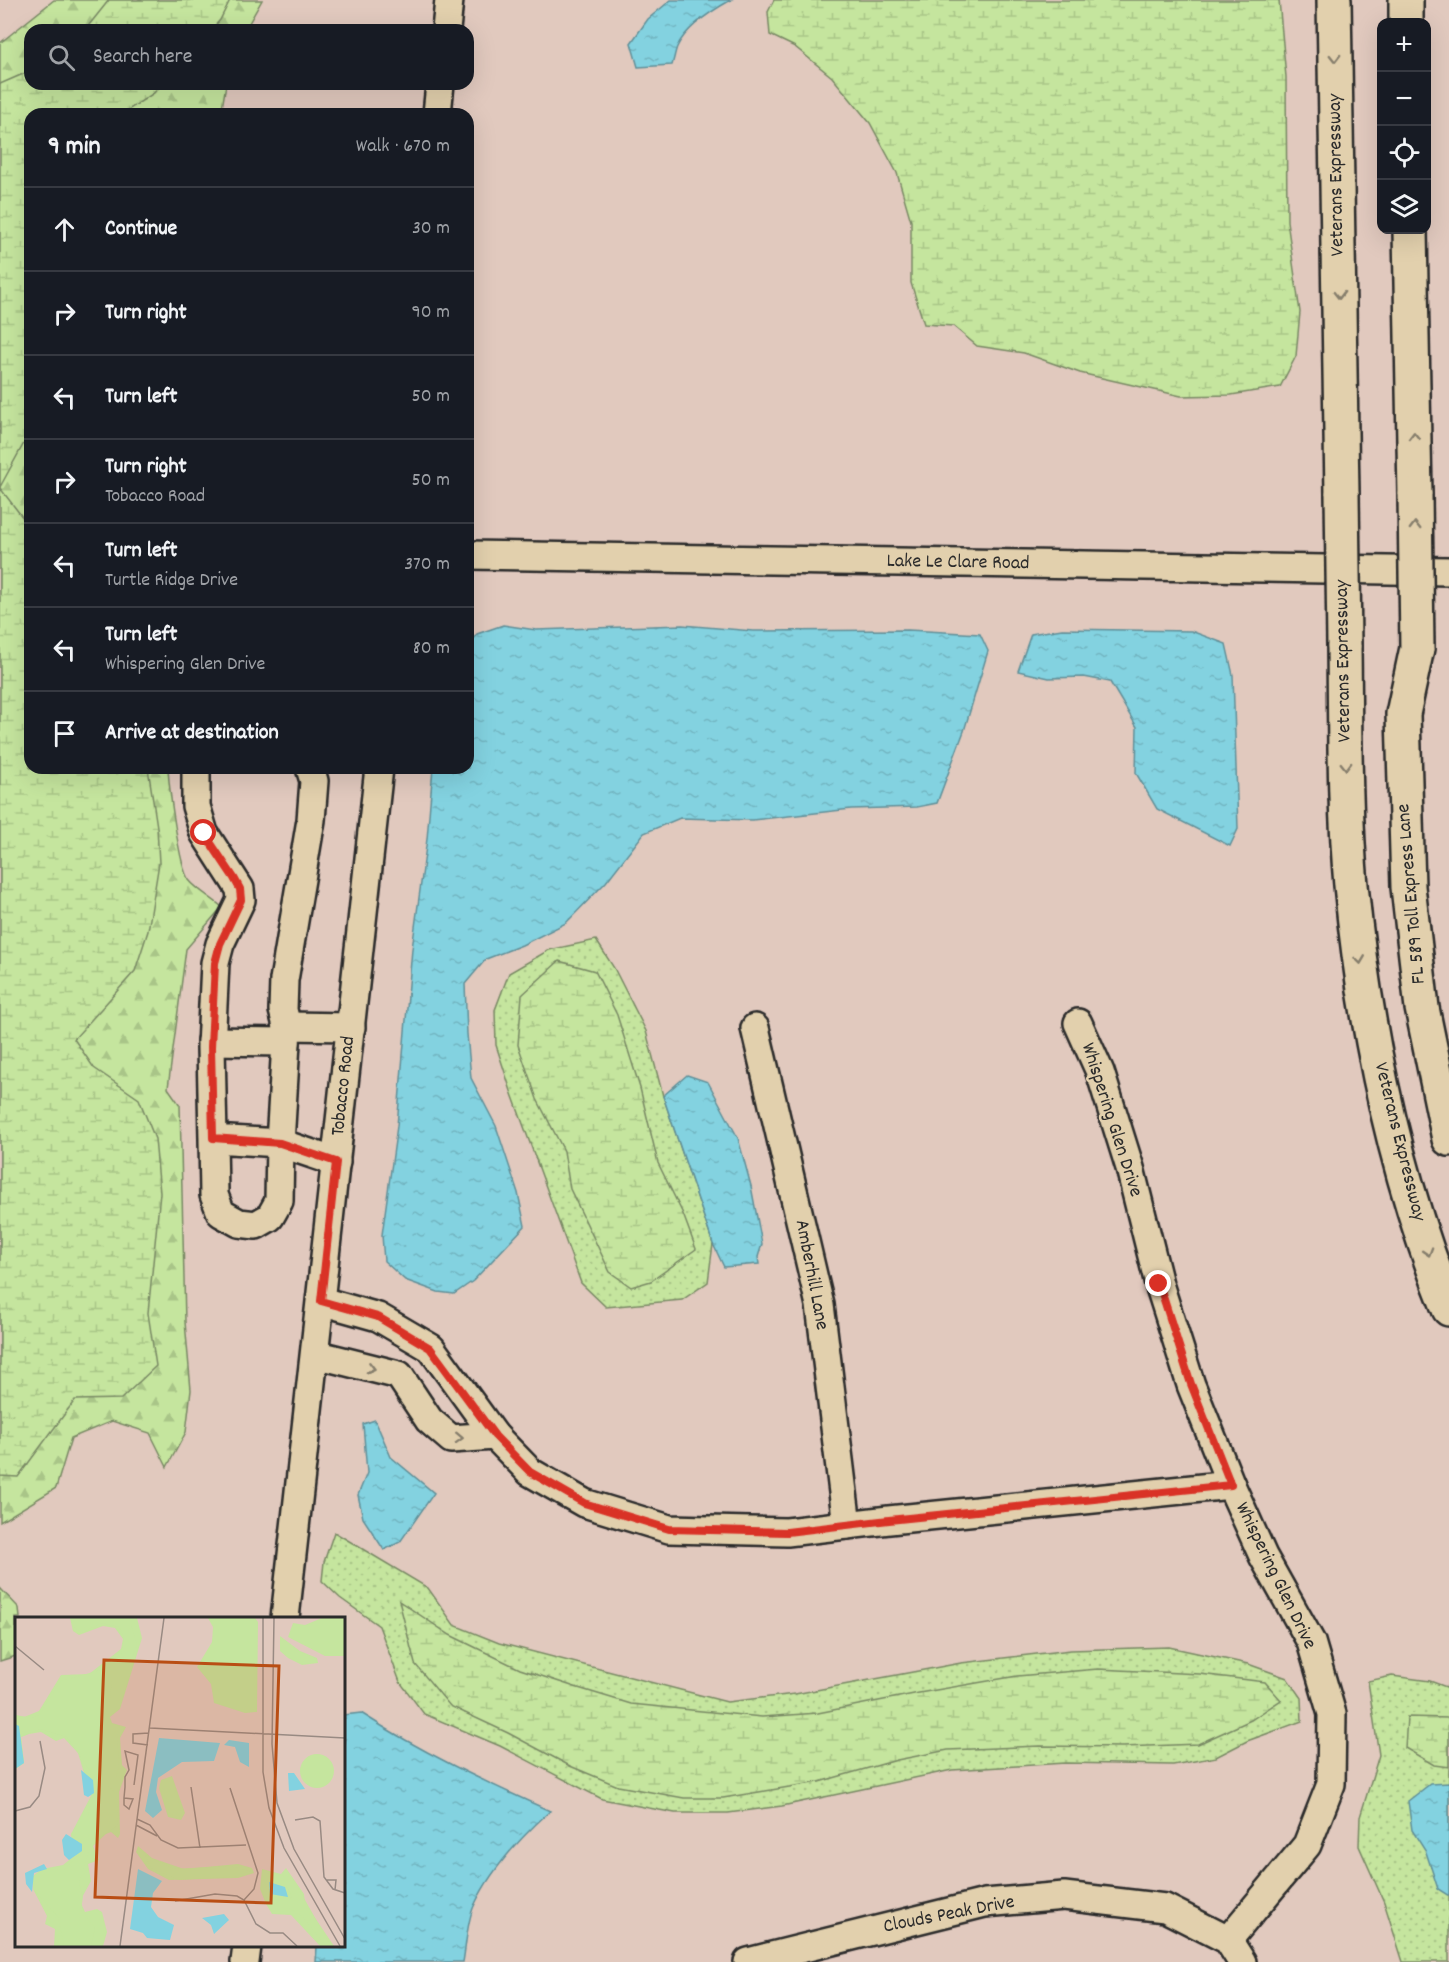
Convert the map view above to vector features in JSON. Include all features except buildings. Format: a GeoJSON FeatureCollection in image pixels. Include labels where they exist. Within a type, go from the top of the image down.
{"type":"FeatureCollection","features":[{"type":"Feature","properties":{"kind":"highway","name":"Veterans Expressway"},"geometry":{"type":"LineString","coordinates":[[1334,0],[1346,779],[1351,884],[1371,1031],[1405,1178],[1434,1272],[1449,1309]]}},
{"type":"Feature","properties":{"kind":"highway"},"geometry":{"type":"LineString","coordinates":[[1406,0],[1406,18]]}},
{"type":"Feature","properties":{"kind":"highway"},"geometry":{"type":"LineString","coordinates":[[1410,234],[1417,648],[1423,712],[1429,882],[1442,1001],[1449,1039]]}},
{"type":"Feature","properties":{"kind":"highway","name":"FL 589 Toll Express Lane"},"geometry":{"type":"LineString","coordinates":[[1417,648],[1403,714],[1409,897],[1422,1008],[1449,1139]]}},
{"type":"Feature","properties":{"kind":"street"},"geometry":{"type":"LineString","coordinates":[[447,24],[449,0]]}},
{"type":"Feature","properties":{"kind":"street"},"geometry":{"type":"LineString","coordinates":[[438,108],[439,90]]}},
{"type":"Feature","properties":{"kind":"street","name":"Lake Le Clare Road"},"geometry":{"type":"LineString","coordinates":[[474,555],[1449,571]]}},
{"type":"Feature","properties":{"kind":"street"},"geometry":{"type":"LineString","coordinates":[[195,774],[196,806],[204,833],[240,889],[241,900],[220,944],[215,963],[211,1041],[214,1195],[221,1213],[239,1223],[256,1226],[270,1217],[279,1201],[287,1034],[283,1010],[284,980],[311,820],[314,781],[312,774]]}},
{"type":"Feature","properties":{"kind":"street","name":"Tobacco Road"},"geometry":{"type":"LineString","coordinates":[[285,1617],[378,774]]}},
{"type":"Feature","properties":{"kind":"street","name":"Whispering Glen Drive"},"geometry":{"type":"LineString","coordinates":[[1078,1023],[1100,1072],[1130,1168],[1159,1284],[1191,1384],[1231,1485],[1263,1556],[1311,1642],[1332,1714],[1331,1784],[1308,1845],[1235,1951]]}},
{"type":"Feature","properties":{"kind":"street"},"geometry":{"type":"LineString","coordinates":[[211,1041],[351,1027]]}},
{"type":"Feature","properties":{"kind":"street","name":"Amberhill Lane"},"geometry":{"type":"LineString","coordinates":[[755,1028],[820,1305],[847,1525]]}},
{"type":"Feature","properties":{"kind":"street"},"geometry":{"type":"LineString","coordinates":[[213,1138],[280,1143],[336,1162]]}},
{"type":"Feature","properties":{"kind":"street"},"geometry":{"type":"LineString","coordinates":[[321,1301],[378,1317],[430,1348],[495,1436],[530,1472],[584,1503],[669,1529],[787,1532],[1231,1485]]}},
{"type":"Feature","properties":{"kind":"street"},"geometry":{"type":"LineString","coordinates":[[315,1354],[399,1375],[429,1420],[451,1439],[495,1436]]}},
{"type":"Feature","properties":{"kind":"street"},"geometry":{"type":"LineString","coordinates":[[411,1393],[449,1372]]}},
{"type":"Feature","properties":{"kind":"street","name":"Clouds Peak Drive"},"geometry":{"type":"LineString","coordinates":[[748,1962],[985,1903],[1064,1896],[1165,1908],[1235,1951]]}},
{"type":"Feature","properties":{"kind":"street"},"geometry":{"type":"LineString","coordinates":[[246,1962],[247,1947]]}},
{"type":"Feature","properties":{"kind":"green space"},"geometry":{"type":"Polygon","coordinates":[[[54,0],[262,0],[248,24],[24,24],[24,90],[225,90],[222,108],[24,108],[24,774],[168,774],[175,826],[185,872],[192,884],[222,907],[186,949],[168,1088],[180,1105],[185,1322],[191,1390],[186,1432],[167,1467],[150,1433],[112,1421],[71,1438],[56,1488],[0,1522],[0,43],[54,0]]]}},
{"type":"Feature","properties":{"kind":"green space"},"geometry":{"type":"Polygon","coordinates":[[[109,0],[230,0],[216,24],[90,24],[109,0]]]}},
{"type":"Feature","properties":{"kind":"green space"},"geometry":{"type":"Polygon","coordinates":[[[774,0],[1279,0],[1286,77],[1287,221],[1300,312],[1296,356],[1280,387],[1231,395],[1181,396],[1080,373],[1024,353],[977,346],[953,326],[924,324],[911,283],[911,221],[897,173],[870,123],[832,77],[795,47],[770,35],[768,12],[774,0]]]}},
{"type":"Feature","properties":{"kind":"green space"},"geometry":{"type":"Polygon","coordinates":[[[24,74],[24,90],[157,90],[131,108],[24,108],[24,443],[0,487],[0,84],[24,74]]]}},
{"type":"Feature","properties":{"kind":"green space"},"geometry":{"type":"Polygon","coordinates":[[[0,488],[24,519],[24,774],[149,774],[157,827],[159,863],[148,931],[135,971],[74,1039],[94,1068],[139,1099],[155,1139],[160,1193],[148,1313],[156,1366],[121,1399],[75,1400],[18,1477],[0,1476],[0,488]]]}},
{"type":"Feature","properties":{"kind":"green space"},"geometry":{"type":"Polygon","coordinates":[[[596,940],[614,968],[646,1031],[663,1096],[713,1244],[708,1282],[682,1300],[606,1307],[581,1283],[496,1045],[495,1010],[509,973],[549,950],[596,940]]]}},
{"type":"Feature","properties":{"kind":"green space"},"geometry":{"type":"Polygon","coordinates":[[[559,961],[595,971],[617,1015],[640,1088],[658,1163],[683,1214],[696,1249],[651,1281],[631,1287],[610,1272],[570,1189],[564,1151],[537,1099],[518,1045],[522,995],[559,961]]]}},
{"type":"Feature","properties":{"kind":"green space"},"geometry":{"type":"Polygon","coordinates":[[[334,1532],[428,1588],[454,1625],[499,1643],[727,1702],[795,1694],[961,1663],[1071,1650],[1169,1647],[1248,1664],[1287,1678],[1301,1698],[1302,1721],[1247,1741],[1216,1757],[1173,1765],[1065,1763],[952,1770],[782,1806],[728,1813],[675,1813],[602,1799],[500,1746],[424,1714],[400,1682],[379,1626],[340,1598],[322,1581],[324,1562],[334,1532]]]}},
{"type":"Feature","properties":{"kind":"green space"},"geometry":{"type":"Polygon","coordinates":[[[0,1588],[19,1608],[20,1617],[15,1617],[15,1656],[0,1661],[0,1588]]]}},
{"type":"Feature","properties":{"kind":"green space"},"geometry":{"type":"Polygon","coordinates":[[[399,1601],[450,1635],[520,1669],[631,1704],[762,1717],[818,1713],[1017,1676],[1098,1669],[1200,1674],[1265,1682],[1281,1700],[1251,1720],[1198,1744],[948,1750],[897,1760],[819,1782],[723,1798],[684,1798],[618,1786],[570,1766],[450,1706],[415,1664],[399,1601]]]}},
{"type":"Feature","properties":{"kind":"green space"},"geometry":{"type":"Polygon","coordinates":[[[1392,1676],[1430,1681],[1449,1688],[1449,1962],[1403,1962],[1384,1902],[1359,1846],[1360,1817],[1379,1755],[1368,1681],[1392,1676]]]}},
{"type":"Feature","properties":{"kind":"green space"},"geometry":{"type":"Polygon","coordinates":[[[1407,1717],[1449,1718],[1449,1767],[1434,1765],[1405,1748],[1407,1717]]]}},
{"type":"Feature","properties":{"kind":"water"},"geometry":{"type":"Polygon","coordinates":[[[671,0],[731,0],[693,26],[677,47],[672,65],[638,67],[631,43],[648,19],[671,0]]]}},
{"type":"Feature","properties":{"kind":"water"},"geometry":{"type":"Polygon","coordinates":[[[503,625],[536,630],[682,625],[753,631],[908,630],[980,634],[988,651],[964,731],[937,803],[917,807],[851,809],[752,820],[680,818],[644,833],[606,882],[566,923],[522,945],[486,959],[465,984],[471,1078],[496,1126],[518,1193],[525,1226],[473,1281],[454,1294],[438,1292],[405,1280],[384,1261],[382,1235],[397,1126],[412,949],[427,839],[432,774],[474,774],[474,638],[477,634],[503,625]]]}},
{"type":"Feature","properties":{"kind":"water"},"geometry":{"type":"Polygon","coordinates":[[[1062,629],[1191,631],[1226,644],[1233,675],[1238,829],[1230,846],[1157,809],[1136,773],[1137,727],[1110,682],[1084,677],[1049,678],[1018,671],[1031,634],[1062,629]]]}},
{"type":"Feature","properties":{"kind":"water"},"geometry":{"type":"Polygon","coordinates":[[[687,1075],[708,1082],[738,1138],[751,1186],[762,1244],[758,1257],[759,1264],[724,1267],[713,1244],[663,1096],[687,1075]]]}},
{"type":"Feature","properties":{"kind":"water"},"geometry":{"type":"Polygon","coordinates":[[[375,1420],[391,1457],[434,1493],[400,1542],[384,1550],[363,1518],[358,1495],[367,1473],[363,1424],[375,1420]]]}},
{"type":"Feature","properties":{"kind":"water"},"geometry":{"type":"Polygon","coordinates":[[[361,1713],[454,1766],[550,1811],[507,1855],[481,1892],[470,1919],[463,1962],[316,1962],[317,1947],[345,1947],[345,1715],[361,1713]]]}},
{"type":"Feature","properties":{"kind":"water"},"geometry":{"type":"Polygon","coordinates":[[[1449,1783],[1449,1896],[1438,1889],[1426,1852],[1412,1830],[1408,1801],[1430,1784],[1449,1783]]]}},
{"type":"Feature","properties":{"kind":"route"},"geometry":{"type":"LineString","coordinates":[[204,833],[234,878],[240,889],[241,900],[220,944],[215,963],[211,1047],[213,1138],[280,1143],[336,1162],[321,1301],[378,1317],[430,1348],[495,1436],[530,1472],[584,1503],[669,1529],[787,1532],[1231,1485],[1191,1384],[1159,1284]]}}]}
